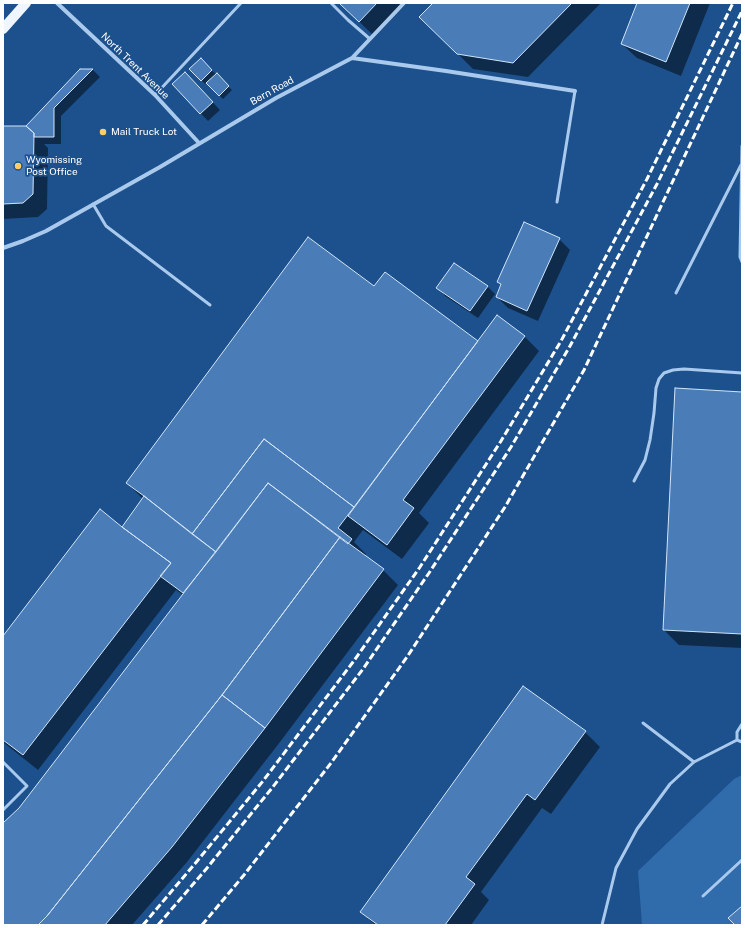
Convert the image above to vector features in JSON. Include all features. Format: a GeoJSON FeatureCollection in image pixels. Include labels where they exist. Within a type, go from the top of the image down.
{"type":"FeatureCollection","features":[{"type":"Feature","properties":{"kind":"main road"},"geometry":{"type":"LineString","coordinates":[[3,29],[26,3]]}},
{"type":"Feature","properties":{"kind":"street","name":"North Trent Avenue"},"geometry":{"type":"LineString","coordinates":[[57,3],[155,95],[199,143]]}},
{"type":"Feature","properties":{"kind":"street","name":"Bern Road"},"geometry":{"type":"LineString","coordinates":[[3,248],[46,231],[160,167],[276,98],[352,58],[404,3]]}},
{"type":"Feature","properties":{"kind":"street"},"geometry":{"type":"LineString","coordinates":[[352,58],[575,90]]}},
{"type":"Feature","properties":{"kind":"lane"},"geometry":{"type":"LineString","coordinates":[[155,95],[241,3]]}},
{"type":"Feature","properties":{"kind":"lane"},"geometry":{"type":"LineString","coordinates":[[331,3],[370,39]]}},
{"type":"Feature","properties":{"kind":"lane"},"geometry":{"type":"LineString","coordinates":[[557,202],[575,90]]}},
{"type":"Feature","properties":{"kind":"lane"},"geometry":{"type":"LineString","coordinates":[[742,146],[740,257],[742,262]]}},
{"type":"Feature","properties":{"kind":"lane"},"geometry":{"type":"LineString","coordinates":[[676,293],[742,165]]}},
{"type":"Feature","properties":{"kind":"lane"},"geometry":{"type":"LineString","coordinates":[[93,204],[106,226],[210,306]]}},
{"type":"Feature","properties":{"kind":"lane"},"geometry":{"type":"LineString","coordinates":[[634,481],[645,460],[650,440],[656,388],[659,379],[664,373],[684,369],[742,372]]}},
{"type":"Feature","properties":{"kind":"lane"},"geometry":{"type":"LineString","coordinates":[[643,723],[694,762]]}},
{"type":"Feature","properties":{"kind":"lane"},"geometry":{"type":"LineString","coordinates":[[737,740],[737,732],[742,724]]}},
{"type":"Feature","properties":{"kind":"lane"},"geometry":{"type":"LineString","coordinates":[[602,925],[616,868],[637,829],[670,784],[694,762],[737,740],[742,742]]}},
{"type":"Feature","properties":{"kind":"lane"},"geometry":{"type":"LineString","coordinates":[[3,762],[27,786],[3,810]]}},
{"type":"Feature","properties":{"kind":"lane"},"geometry":{"type":"LineString","coordinates":[[703,896],[742,860]]}},
{"type":"Feature","properties":{"kind":"shaded area"},"geometry":{"type":"Polygon","coordinates":[[[742,775],[742,925],[642,925],[638,871],[734,779],[742,775]]]}},
{"type":"Feature","properties":{"kind":"building"},"geometry":{"type":"Polygon","coordinates":[[[339,3],[377,3],[359,22],[339,3]]]}},
{"type":"Feature","properties":{"kind":"building"},"geometry":{"type":"Polygon","coordinates":[[[433,3],[572,3],[513,63],[457,54],[419,17],[433,3]]]}},
{"type":"Feature","properties":{"kind":"building"},"geometry":{"type":"Polygon","coordinates":[[[637,3],[690,3],[666,62],[621,44],[637,3]]]}},
{"type":"Feature","properties":{"kind":"building"},"geometry":{"type":"Polygon","coordinates":[[[201,58],[212,70],[201,81],[189,69],[201,58]]]}},
{"type":"Feature","properties":{"kind":"building"},"geometry":{"type":"Polygon","coordinates":[[[80,69],[93,69],[54,108],[54,137],[34,137],[34,133],[26,126],[80,69]]]}},
{"type":"Feature","properties":{"kind":"building"},"geometry":{"type":"Polygon","coordinates":[[[185,72],[213,102],[200,114],[172,84],[185,72]]]}},
{"type":"Feature","properties":{"kind":"building"},"geometry":{"type":"Polygon","coordinates":[[[217,73],[229,86],[219,96],[206,83],[217,73]]]}},
{"type":"Feature","properties":{"kind":"building","name":"Wyomissing Post Office"},"geometry":{"type":"Polygon","coordinates":[[[3,126],[26,126],[34,133],[33,194],[23,203],[3,204],[3,126]]]}},
{"type":"Feature","properties":{"kind":"building"},"geometry":{"type":"Polygon","coordinates":[[[524,222],[560,238],[527,311],[496,297],[501,284],[497,282],[524,222]]]}},
{"type":"Feature","properties":{"kind":"building"},"geometry":{"type":"Polygon","coordinates":[[[308,237],[374,286],[385,272],[478,341],[354,507],[264,439],[192,534],[126,483],[308,237]]]}},
{"type":"Feature","properties":{"kind":"building"},"geometry":{"type":"Polygon","coordinates":[[[454,263],[488,286],[470,311],[436,288],[454,263]]]}},
{"type":"Feature","properties":{"kind":"building"},"geometry":{"type":"Polygon","coordinates":[[[497,315],[525,336],[403,500],[414,508],[387,545],[348,516],[497,315]]]}},
{"type":"Feature","properties":{"kind":"building"},"geometry":{"type":"Polygon","coordinates":[[[675,388],[742,392],[742,634],[663,630],[675,388]]]}},
{"type":"Feature","properties":{"kind":"building"},"geometry":{"type":"Polygon","coordinates":[[[264,439],[354,507],[338,528],[352,539],[348,544],[268,483],[216,552],[192,534],[264,439]]]}},
{"type":"Feature","properties":{"kind":"building"},"geometry":{"type":"Polygon","coordinates":[[[268,483],[340,537],[222,695],[47,916],[38,925],[3,925],[3,823],[19,808],[268,483]]]}},
{"type":"Feature","properties":{"kind":"building"},"geometry":{"type":"Polygon","coordinates":[[[144,496],[216,552],[183,593],[160,576],[171,563],[122,527],[144,496]]]}},
{"type":"Feature","properties":{"kind":"building"},"geometry":{"type":"Polygon","coordinates":[[[100,509],[171,563],[23,755],[3,740],[3,636],[100,509]]]}},
{"type":"Feature","properties":{"kind":"building"},"geometry":{"type":"Polygon","coordinates":[[[340,537],[384,569],[265,728],[222,695],[340,537]]]}},
{"type":"Feature","properties":{"kind":"building"},"geometry":{"type":"Polygon","coordinates":[[[523,686],[586,731],[535,800],[527,794],[466,877],[475,884],[445,925],[378,925],[360,912],[523,686]]]}},
{"type":"Feature","properties":{"kind":"building"},"geometry":{"type":"Polygon","coordinates":[[[222,695],[265,728],[172,847],[105,925],[38,925],[47,916],[222,695]]]}},
{"type":"Feature","properties":{"kind":"building"},"geometry":{"type":"Polygon","coordinates":[[[742,906],[742,925],[735,925],[728,918],[742,906]]]}},
{"type":"Feature","properties":{"kind":"railway"},"geometry":{"type":"LineString","coordinates":[[143,925],[263,781],[353,662],[420,567],[501,441],[561,341],[647,179],[733,3]]}},
{"type":"Feature","properties":{"kind":"railway"},"geometry":{"type":"LineString","coordinates":[[158,925],[207,868],[272,788],[363,669],[429,573],[511,447],[570,346],[657,184],[742,11]]}},
{"type":"Feature","properties":{"kind":"railway"},"geometry":{"type":"LineString","coordinates":[[202,925],[244,875],[331,763],[407,657],[505,507],[584,370],[742,34]]}},
{"type":"Feature","properties":{"kind":"place","name":"Mail Truck Lot"},"geometry":{"type":"Point","coordinates":[103,132]}},
{"type":"Feature","properties":{"kind":"place","name":"Wyomissing Post Office"},"geometry":{"type":"Point","coordinates":[18,166]}}]}
